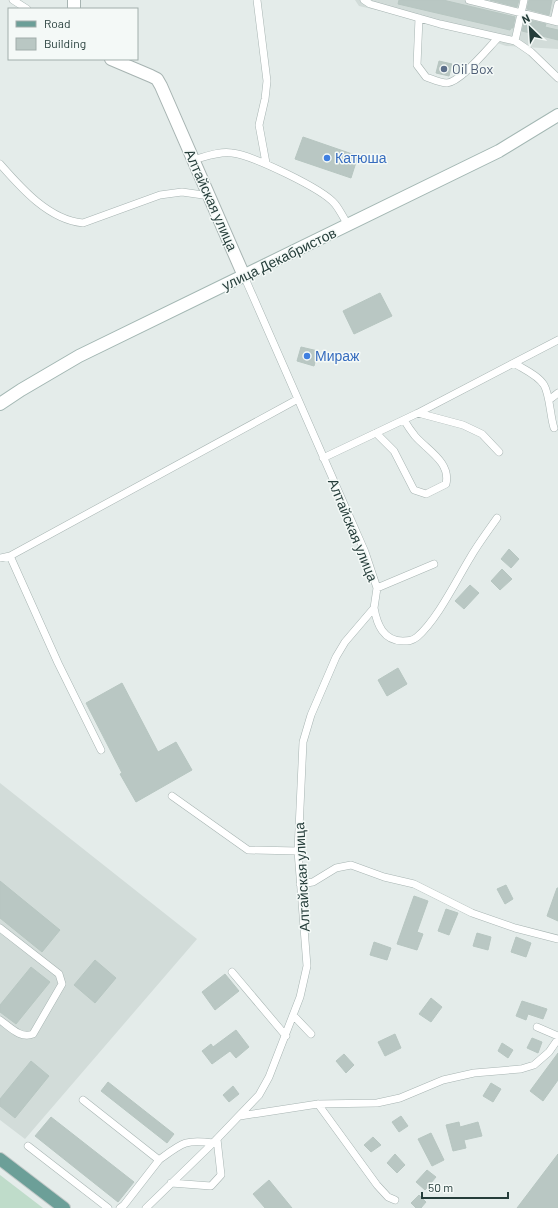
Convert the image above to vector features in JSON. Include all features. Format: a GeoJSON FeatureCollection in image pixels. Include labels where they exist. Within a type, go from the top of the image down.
{"type":"FeatureCollection","features":[{"type":"Feature","properties":{"kind":"main road","name":"Алтайская улица"},"geometry":{"type":"LineString","coordinates":[[113,60],[157,79],[210,196],[244,276]]}},
{"type":"Feature","properties":{"kind":"main road","name":"улица Декабристов"},"geometry":{"type":"LineString","coordinates":[[0,404],[79,356],[499,151],[558,115]]}},
{"type":"Feature","properties":{"kind":"main road"},"geometry":{"type":"LineString","coordinates":[[0,1159],[64,1208]]}},
{"type":"Feature","properties":{"kind":"lane"},"geometry":{"type":"LineString","coordinates":[[14,0],[26,8]]}},
{"type":"Feature","properties":{"kind":"lane"},"geometry":{"type":"LineString","coordinates":[[257,0],[267,81],[265,99],[259,125],[266,164]]}},
{"type":"Feature","properties":{"kind":"lane"},"geometry":{"type":"LineString","coordinates":[[364,0],[370,4],[419,18],[515,42],[531,52],[558,78]]}},
{"type":"Feature","properties":{"kind":"lane"},"geometry":{"type":"LineString","coordinates":[[469,0],[488,2],[521,13],[556,22],[558,4]]}},
{"type":"Feature","properties":{"kind":"lane"},"geometry":{"type":"LineString","coordinates":[[515,42],[524,0]]}},
{"type":"Feature","properties":{"kind":"lane"},"geometry":{"type":"LineString","coordinates":[[419,18],[417,65],[426,77],[447,83],[462,75],[498,38]]}},
{"type":"Feature","properties":{"kind":"lane"},"geometry":{"type":"LineString","coordinates":[[193,160],[220,152],[232,153],[266,164],[322,194],[335,203],[348,226]]}},
{"type":"Feature","properties":{"kind":"lane"},"geometry":{"type":"LineString","coordinates":[[0,164],[36,201],[70,222],[83,223],[160,195],[182,192],[210,196]]}},
{"type":"Feature","properties":{"kind":"lane","name":"Алтайская улица"},"geometry":{"type":"LineString","coordinates":[[146,1208],[240,1116],[259,1095],[270,1077],[286,1036],[300,997],[307,966],[298,851],[300,763],[303,742],[311,715],[336,657],[345,642],[374,608],[377,588],[365,552],[244,276]]}},
{"type":"Feature","properties":{"kind":"lane"},"geometry":{"type":"LineString","coordinates":[[323,458],[418,414],[558,340]]}},
{"type":"Feature","properties":{"kind":"lane"},"geometry":{"type":"LineString","coordinates":[[514,363],[534,375],[544,385],[549,400],[550,413],[554,428]]}},
{"type":"Feature","properties":{"kind":"lane"},"geometry":{"type":"LineString","coordinates":[[549,400],[558,394]]}},
{"type":"Feature","properties":{"kind":"lane"},"geometry":{"type":"LineString","coordinates":[[0,558],[10,556],[298,399]]}},
{"type":"Feature","properties":{"kind":"lane"},"geometry":{"type":"LineString","coordinates":[[418,414],[463,425],[482,434],[499,452]]}},
{"type":"Feature","properties":{"kind":"lane"},"geometry":{"type":"LineString","coordinates":[[376,433],[394,451],[414,490],[426,494],[446,484],[448,477],[442,462],[415,436],[404,420]]}},
{"type":"Feature","properties":{"kind":"lane"},"geometry":{"type":"LineString","coordinates":[[374,608],[378,624],[386,636],[399,641],[410,641],[417,637],[436,614],[471,557],[498,518]]}},
{"type":"Feature","properties":{"kind":"lane"},"geometry":{"type":"LineString","coordinates":[[10,556],[58,663],[101,750]]}},
{"type":"Feature","properties":{"kind":"lane"},"geometry":{"type":"LineString","coordinates":[[377,588],[434,564]]}},
{"type":"Feature","properties":{"kind":"lane"},"geometry":{"type":"LineString","coordinates":[[172,796],[248,850],[298,851]]}},
{"type":"Feature","properties":{"kind":"lane"},"geometry":{"type":"LineString","coordinates":[[300,884],[313,882],[336,868],[351,865],[384,877],[414,884],[472,913],[515,928],[558,938]]}},
{"type":"Feature","properties":{"kind":"lane"},"geometry":{"type":"LineString","coordinates":[[0,928],[59,974],[62,984],[33,1034],[22,1036],[0,1020]]}},
{"type":"Feature","properties":{"kind":"lane"},"geometry":{"type":"LineString","coordinates":[[232,972],[286,1036]]}},
{"type":"Feature","properties":{"kind":"lane"},"geometry":{"type":"LineString","coordinates":[[293,1015],[311,1034]]}},
{"type":"Feature","properties":{"kind":"lane"},"geometry":{"type":"LineString","coordinates":[[537,1027],[558,1036]]}},
{"type":"Feature","properties":{"kind":"lane"},"geometry":{"type":"LineString","coordinates":[[240,1116],[318,1104],[377,1103],[400,1098],[443,1080],[474,1073],[521,1070],[534,1065],[544,1056],[558,1039]]}},
{"type":"Feature","properties":{"kind":"lane"},"geometry":{"type":"LineString","coordinates":[[84,1100],[160,1160]]}},
{"type":"Feature","properties":{"kind":"lane"},"geometry":{"type":"LineString","coordinates":[[318,1104],[377,1185],[388,1197],[395,1200]]}},
{"type":"Feature","properties":{"kind":"lane"},"geometry":{"type":"LineString","coordinates":[[120,1208],[160,1160],[178,1146],[194,1140],[215,1141],[221,1175],[211,1186],[172,1183]]}},
{"type":"Feature","properties":{"kind":"lane"},"geometry":{"type":"LineString","coordinates":[[28,1146],[108,1208]]}},
{"type":"Feature","properties":{"kind":"shaded area"},"geometry":{"type":"Polygon","coordinates":[[[355,0],[558,0],[558,49],[506,46],[452,27],[359,6],[355,0]]]}},
{"type":"Feature","properties":{"kind":"shaded area"},"geometry":{"type":"Polygon","coordinates":[[[0,783],[197,939],[25,1139],[0,1120],[0,783]]]}},
{"type":"Feature","properties":{"kind":"green space"},"geometry":{"type":"Polygon","coordinates":[[[0,1175],[43,1208],[0,1208],[0,1175]]]}},
{"type":"Feature","properties":{"kind":"building"},"geometry":{"type":"Polygon","coordinates":[[[399,0],[443,0],[515,17],[513,28],[510,30],[398,4],[399,0]]]}},
{"type":"Feature","properties":{"kind":"building"},"geometry":{"type":"Polygon","coordinates":[[[490,0],[519,0],[517,7],[490,0]]]}},
{"type":"Feature","properties":{"kind":"building"},"geometry":{"type":"Polygon","coordinates":[[[529,0],[552,0],[549,15],[527,9],[529,0]]]}},
{"type":"Feature","properties":{"kind":"building"},"geometry":{"type":"Polygon","coordinates":[[[525,19],[546,24],[545,27],[558,30],[558,40],[522,31],[525,19]]]}},
{"type":"Feature","properties":{"kind":"building","name":"Oil Box"},"geometry":{"type":"Polygon","coordinates":[[[439,61],[452,64],[449,76],[436,73],[439,61]]]}},
{"type":"Feature","properties":{"kind":"building","name":"Катюша"},"geometry":{"type":"Polygon","coordinates":[[[303,137],[358,156],[351,178],[295,159],[303,137]]]}},
{"type":"Feature","properties":{"kind":"building"},"geometry":{"type":"Polygon","coordinates":[[[380,293],[392,316],[354,334],[343,311],[380,293]]]}},
{"type":"Feature","properties":{"kind":"building","name":"Мираж"},"geometry":{"type":"Polygon","coordinates":[[[301,347],[318,351],[314,366],[297,361],[301,347]]]}},
{"type":"Feature","properties":{"kind":"building"},"geometry":{"type":"Polygon","coordinates":[[[509,549],[519,559],[511,568],[501,559],[509,549]]]}},
{"type":"Feature","properties":{"kind":"building"},"geometry":{"type":"Polygon","coordinates":[[[502,569],[512,579],[500,590],[491,581],[502,569]]]}},
{"type":"Feature","properties":{"kind":"building"},"geometry":{"type":"Polygon","coordinates":[[[470,585],[479,593],[464,609],[455,601],[470,585]]]}},
{"type":"Feature","properties":{"kind":"building"},"geometry":{"type":"Polygon","coordinates":[[[398,668],[407,684],[387,696],[378,680],[398,668]]]}},
{"type":"Feature","properties":{"kind":"building"},"geometry":{"type":"Polygon","coordinates":[[[122,683],[158,752],[176,742],[192,770],[136,802],[120,774],[122,773],[86,703],[122,683]]]}},
{"type":"Feature","properties":{"kind":"building"},"geometry":{"type":"Polygon","coordinates":[[[0,881],[60,930],[42,952],[0,918],[0,881]]]}},
{"type":"Feature","properties":{"kind":"building"},"geometry":{"type":"Polygon","coordinates":[[[506,885],[513,899],[505,904],[497,889],[506,885]]]}},
{"type":"Feature","properties":{"kind":"building"},"geometry":{"type":"Polygon","coordinates":[[[558,888],[558,921],[547,916],[558,888]]]}},
{"type":"Feature","properties":{"kind":"building"},"geometry":{"type":"Polygon","coordinates":[[[414,896],[428,901],[417,932],[423,934],[417,950],[397,944],[414,896]]]}},
{"type":"Feature","properties":{"kind":"building"},"geometry":{"type":"Polygon","coordinates":[[[446,909],[458,913],[449,935],[438,931],[446,909]]]}},
{"type":"Feature","properties":{"kind":"building"},"geometry":{"type":"Polygon","coordinates":[[[477,933],[491,937],[488,950],[473,946],[477,933]]]}},
{"type":"Feature","properties":{"kind":"building"},"geometry":{"type":"Polygon","coordinates":[[[516,937],[531,943],[526,957],[511,952],[516,937]]]}},
{"type":"Feature","properties":{"kind":"building"},"geometry":{"type":"Polygon","coordinates":[[[374,942],[391,948],[387,960],[370,955],[374,942]]]}},
{"type":"Feature","properties":{"kind":"building"},"geometry":{"type":"Polygon","coordinates":[[[95,960],[116,978],[95,1003],[74,985],[95,960]]]}},
{"type":"Feature","properties":{"kind":"building"},"geometry":{"type":"Polygon","coordinates":[[[31,967],[50,982],[16,1024],[0,1012],[0,1005],[31,967]]]}},
{"type":"Feature","properties":{"kind":"building"},"geometry":{"type":"Polygon","coordinates":[[[225,974],[239,991],[215,1010],[202,992],[225,974]]]}},
{"type":"Feature","properties":{"kind":"building"},"geometry":{"type":"Polygon","coordinates":[[[431,998],[442,1007],[431,1022],[419,1014],[431,998]]]}},
{"type":"Feature","properties":{"kind":"building"},"geometry":{"type":"Polygon","coordinates":[[[522,1001],[547,1009],[543,1019],[528,1014],[526,1020],[516,1016],[522,1001]]]}},
{"type":"Feature","properties":{"kind":"building"},"geometry":{"type":"Polygon","coordinates":[[[236,1030],[249,1047],[236,1058],[230,1051],[212,1064],[202,1051],[211,1044],[213,1047],[236,1030]]]}},
{"type":"Feature","properties":{"kind":"building"},"geometry":{"type":"Polygon","coordinates":[[[395,1034],[401,1048],[385,1056],[378,1042],[395,1034]]]}},
{"type":"Feature","properties":{"kind":"building"},"geometry":{"type":"Polygon","coordinates":[[[532,1038],[542,1042],[538,1053],[527,1048],[532,1038]]]}},
{"type":"Feature","properties":{"kind":"building"},"geometry":{"type":"Polygon","coordinates":[[[502,1043],[513,1050],[508,1058],[498,1051],[502,1043]]]}},
{"type":"Feature","properties":{"kind":"building"},"geometry":{"type":"Polygon","coordinates":[[[558,1053],[558,1080],[543,1101],[530,1091],[558,1053]]]}},
{"type":"Feature","properties":{"kind":"building"},"geometry":{"type":"Polygon","coordinates":[[[344,1054],[354,1065],[346,1073],[336,1061],[344,1054]]]}},
{"type":"Feature","properties":{"kind":"building"},"geometry":{"type":"Polygon","coordinates":[[[31,1061],[49,1076],[15,1118],[0,1106],[0,1099],[31,1061]]]}},
{"type":"Feature","properties":{"kind":"building"},"geometry":{"type":"Polygon","coordinates":[[[108,1082],[174,1134],[167,1143],[101,1091],[108,1082]]]}},
{"type":"Feature","properties":{"kind":"building"},"geometry":{"type":"Polygon","coordinates":[[[491,1083],[501,1089],[493,1102],[483,1096],[491,1083]]]}},
{"type":"Feature","properties":{"kind":"building"},"geometry":{"type":"Polygon","coordinates":[[[233,1086],[239,1094],[229,1102],[223,1095],[233,1086]]]}},
{"type":"Feature","properties":{"kind":"building"},"geometry":{"type":"Polygon","coordinates":[[[401,1116],[408,1126],[399,1132],[392,1122],[401,1116]]]}},
{"type":"Feature","properties":{"kind":"building"},"geometry":{"type":"Polygon","coordinates":[[[51,1117],[134,1182],[118,1202],[35,1136],[51,1117]]]}},
{"type":"Feature","properties":{"kind":"building"},"geometry":{"type":"Polygon","coordinates":[[[459,1122],[460,1127],[478,1122],[482,1136],[464,1140],[466,1148],[453,1151],[446,1125],[459,1122]]]}},
{"type":"Feature","properties":{"kind":"building"},"geometry":{"type":"Polygon","coordinates":[[[431,1133],[444,1160],[432,1166],[418,1139],[431,1133]]]}},
{"type":"Feature","properties":{"kind":"building"},"geometry":{"type":"Polygon","coordinates":[[[373,1137],[381,1145],[371,1152],[364,1145],[373,1137]]]}},
{"type":"Feature","properties":{"kind":"building"},"geometry":{"type":"Polygon","coordinates":[[[395,1154],[405,1165],[397,1173],[387,1163],[395,1154]]]}},
{"type":"Feature","properties":{"kind":"building"},"geometry":{"type":"Polygon","coordinates":[[[558,1154],[558,1208],[517,1208],[558,1154]]]}},
{"type":"Feature","properties":{"kind":"building"},"geometry":{"type":"Polygon","coordinates":[[[427,1170],[436,1177],[425,1190],[416,1182],[427,1170]]]}},
{"type":"Feature","properties":{"kind":"building"},"geometry":{"type":"Polygon","coordinates":[[[269,1180],[292,1208],[265,1208],[253,1194],[269,1180]]]}},
{"type":"Feature","properties":{"kind":"building"},"geometry":{"type":"Polygon","coordinates":[[[419,1195],[426,1202],[421,1208],[416,1208],[411,1203],[419,1195]]]}},
{"type":"Feature","properties":{"kind":"place","name":"Oil Box"},"geometry":{"type":"Point","coordinates":[444,69]}},
{"type":"Feature","properties":{"kind":"place","name":"Катюша"},"geometry":{"type":"Point","coordinates":[327,158]}},
{"type":"Feature","properties":{"kind":"place","name":"Мираж"},"geometry":{"type":"Point","coordinates":[307,356]}}]}
